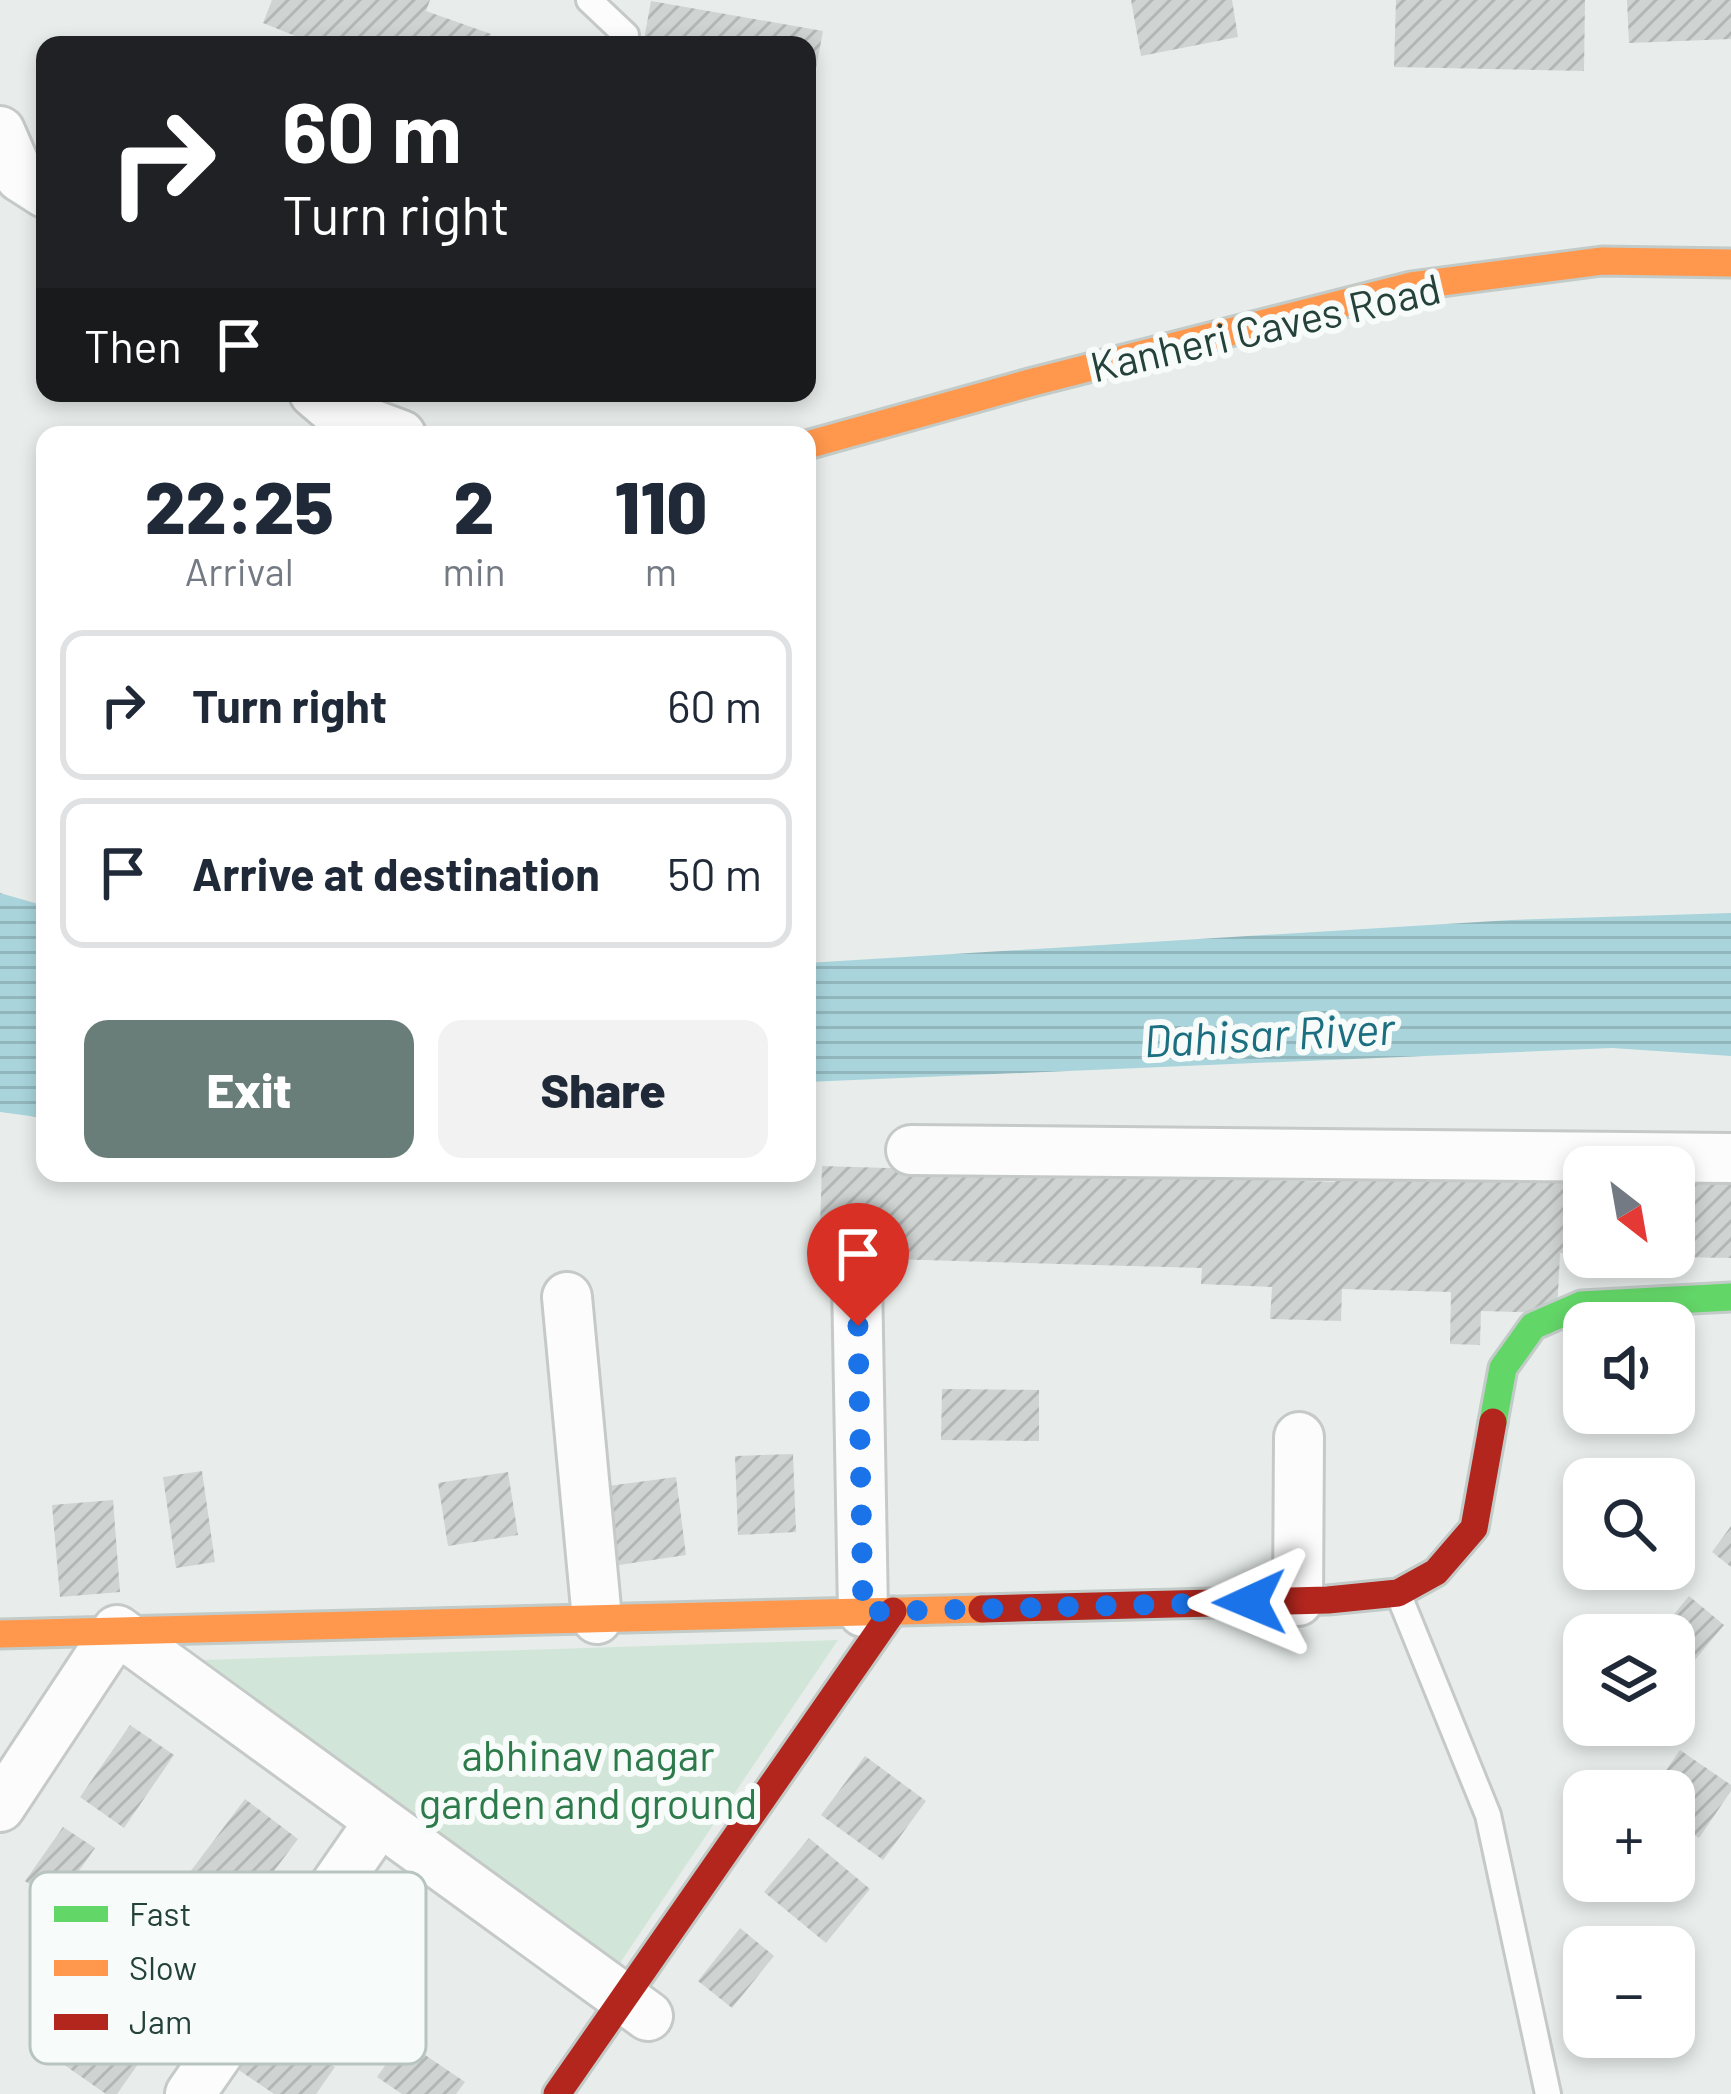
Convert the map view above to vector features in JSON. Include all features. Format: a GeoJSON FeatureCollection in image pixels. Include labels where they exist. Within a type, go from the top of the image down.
{"type":"FeatureCollection","features":[{"type":"Feature","properties":{"kind":"street"},"geometry":{"type":"LineString","coordinates":[[0,131],[20,177],[36,188]]}},
{"type":"Feature","properties":{"kind":"street","name":"Kanheri Caves Road"},"geometry":{"type":"LineString","coordinates":[[816,442],[1054,376],[1411,286],[1602,261],[1731,263]]}},
{"type":"Feature","properties":{"kind":"street"},"geometry":{"type":"LineString","coordinates":[[325,402],[376,426]]}},
{"type":"Feature","properties":{"kind":"street"},"geometry":{"type":"LineString","coordinates":[[911,1150],[1731,1158]]}},
{"type":"Feature","properties":{"kind":"street"},"geometry":{"type":"LineString","coordinates":[[780,1819],[892,1611],[857,1278]]}},
{"type":"Feature","properties":{"kind":"street"},"geometry":{"type":"LineString","coordinates":[[567,1297],[597,1618]]}},
{"type":"Feature","properties":{"kind":"street"},"geometry":{"type":"LineString","coordinates":[[0,1634],[1298,1601],[1398,1593],[1436,1572],[1474,1528],[1503,1368],[1533,1326],[1581,1305],[1731,1297]]}},
{"type":"Feature","properties":{"kind":"street"},"geometry":{"type":"LineString","coordinates":[[1298,1601],[1299,1437]]}},
{"type":"Feature","properties":{"kind":"street"},"geometry":{"type":"LineString","coordinates":[[557,2094],[641,2012],[892,1611]]}},
{"type":"Feature","properties":{"kind":"street"},"geometry":{"type":"LineString","coordinates":[[116,1630],[641,2012]]}},
{"type":"Feature","properties":{"kind":"street"},"geometry":{"type":"LineString","coordinates":[[0,1808],[116,1630]]}},
{"type":"Feature","properties":{"kind":"street"},"geometry":{"type":"LineString","coordinates":[[344,1872],[379,1822]]}},
{"type":"Feature","properties":{"kind":"street"},"geometry":{"type":"LineString","coordinates":[[190,2094],[211,2064]]}},
{"type":"Feature","properties":{"kind":"lane"},"geometry":{"type":"LineString","coordinates":[[589,0],[626,35]]}},
{"type":"Feature","properties":{"kind":"lane"},"geometry":{"type":"LineString","coordinates":[[1398,1593],[1488,1815],[1548,2094]]}},
{"type":"Feature","properties":{"kind":"green space","name":"abhinav nagar garden and ground"},"geometry":{"type":"Polygon","coordinates":[[[838,1640],[620,1963],[202,1660],[838,1640]]]}},
{"type":"Feature","properties":{"kind":"water"},"geometry":{"type":"Polygon","coordinates":[[[0,893],[36,903],[36,1117],[0,1112],[0,893]]]}},
{"type":"Feature","properties":{"kind":"water","name":"Dahisar River"},"geometry":{"type":"Polygon","coordinates":[[[1731,913],[1731,1056],[1612,1048],[816,1082],[816,962],[1511,920],[1731,913]]]}},
{"type":"Feature","properties":{"kind":"building"},"geometry":{"type":"Polygon","coordinates":[[[272,0],[430,0],[426,11],[491,34],[296,36],[263,23],[272,0]]]}},
{"type":"Feature","properties":{"kind":"building"},"geometry":{"type":"Polygon","coordinates":[[[1131,0],[1232,0],[1238,37],[1141,56],[1131,0]]]}},
{"type":"Feature","properties":{"kind":"building"},"geometry":{"type":"Polygon","coordinates":[[[1396,0],[1585,0],[1584,71],[1394,67],[1396,0]]]}},
{"type":"Feature","properties":{"kind":"building"},"geometry":{"type":"Polygon","coordinates":[[[1627,0],[1731,0],[1731,39],[1629,43],[1627,0]]]}},
{"type":"Feature","properties":{"kind":"building"},"geometry":{"type":"Polygon","coordinates":[[[651,1],[823,31],[816,68],[816,36],[645,36],[651,1]]]}},
{"type":"Feature","properties":{"kind":"building"},"geometry":{"type":"Polygon","coordinates":[[[1336,1164],[1563,1169],[1557,1313],[1481,1311],[1480,1345],[1450,1344],[1451,1292],[1342,1289],[1341,1321],[1270,1319],[1272,1287],[1201,1284],[1202,1268],[819,1257],[822,1166],[1335,1182],[1336,1164]]]}},
{"type":"Feature","properties":{"kind":"building"},"geometry":{"type":"Polygon","coordinates":[[[1695,1172],[1731,1173],[1731,1258],[1695,1257],[1695,1172]]]}},
{"type":"Feature","properties":{"kind":"building"},"geometry":{"type":"Polygon","coordinates":[[[942,1389],[1039,1390],[1039,1441],[941,1440],[942,1389]]]}},
{"type":"Feature","properties":{"kind":"building"},"geometry":{"type":"Polygon","coordinates":[[[793,1454],[796,1532],[738,1535],[735,1456],[793,1454]]]}},
{"type":"Feature","properties":{"kind":"building"},"geometry":{"type":"Polygon","coordinates":[[[202,1471],[215,1562],[176,1568],[163,1477],[202,1471]]]}},
{"type":"Feature","properties":{"kind":"building"},"geometry":{"type":"Polygon","coordinates":[[[508,1472],[518,1535],[448,1546],[438,1483],[508,1472]]]}},
{"type":"Feature","properties":{"kind":"building"},"geometry":{"type":"Polygon","coordinates":[[[676,1477],[686,1555],[619,1565],[608,1486],[676,1477]]]}},
{"type":"Feature","properties":{"kind":"building"},"geometry":{"type":"Polygon","coordinates":[[[113,1500],[120,1592],[60,1597],[52,1505],[113,1500]]]}},
{"type":"Feature","properties":{"kind":"building"},"geometry":{"type":"Polygon","coordinates":[[[1731,1526],[1731,1567],[1712,1552],[1731,1526]]]}},
{"type":"Feature","properties":{"kind":"building"},"geometry":{"type":"Polygon","coordinates":[[[1689,1596],[1724,1625],[1695,1660],[1695,1614],[1674,1614],[1689,1596]]]}},
{"type":"Feature","properties":{"kind":"building"},"geometry":{"type":"Polygon","coordinates":[[[130,1725],[174,1755],[124,1828],[80,1797],[130,1725]]]}},
{"type":"Feature","properties":{"kind":"building"},"geometry":{"type":"Polygon","coordinates":[[[1680,1750],[1731,1785],[1699,1838],[1695,1835],[1695,1770],[1666,1770],[1680,1750]]]}},
{"type":"Feature","properties":{"kind":"building"},"geometry":{"type":"Polygon","coordinates":[[[865,1756],[926,1801],[883,1860],[821,1815],[865,1756]]]}},
{"type":"Feature","properties":{"kind":"building"},"geometry":{"type":"Polygon","coordinates":[[[245,1799],[298,1839],[273,1872],[190,1872],[245,1799]]]}},
{"type":"Feature","properties":{"kind":"building"},"geometry":{"type":"Polygon","coordinates":[[[63,1827],[95,1848],[78,1872],[31,1872],[63,1827]]]}},
{"type":"Feature","properties":{"kind":"building"},"geometry":{"type":"Polygon","coordinates":[[[809,1838],[870,1889],[826,1943],[764,1892],[809,1838]]]}},
{"type":"Feature","properties":{"kind":"building"},"geometry":{"type":"Polygon","coordinates":[[[740,1928],[774,1956],[732,2008],[698,1981],[740,1928]]]}},
{"type":"Feature","properties":{"kind":"building"},"geometry":{"type":"Polygon","coordinates":[[[426,2056],[465,2082],[456,2094],[402,2094],[377,2077],[386,2064],[426,2064],[426,2056]]]}},
{"type":"Feature","properties":{"kind":"building"},"geometry":{"type":"Polygon","coordinates":[[[63,2064],[138,2064],[117,2094],[106,2094],[63,2064]]]}},
{"type":"Feature","properties":{"kind":"building"},"geometry":{"type":"Polygon","coordinates":[[[230,2064],[335,2067],[316,2094],[274,2094],[230,2064]]]}},
{"type":"Feature","properties":{"kind":"traffic: fast"},"geometry":{"type":"LineString","coordinates":[[1493,1422],[1503,1368],[1533,1326],[1581,1305],[1731,1297]]}},
{"type":"Feature","properties":{"kind":"traffic: slow"},"geometry":{"type":"LineString","coordinates":[[816,442],[1411,286],[1602,261],[1731,263]]}},
{"type":"Feature","properties":{"kind":"traffic: slow"},"geometry":{"type":"LineString","coordinates":[[0,1634],[982,1609]]}},
{"type":"Feature","properties":{"kind":"traffic: jam"},"geometry":{"type":"LineString","coordinates":[[982,1609],[1328,1600],[1398,1593],[1436,1572],[1474,1528],[1493,1422]]}},
{"type":"Feature","properties":{"kind":"traffic: jam"},"geometry":{"type":"LineString","coordinates":[[557,2094],[893,1611]]}},
{"type":"Feature","properties":{"kind":"route"},"geometry":{"type":"LineString","coordinates":[[858,1326],[863,1612],[1250,1602]]}}]}
